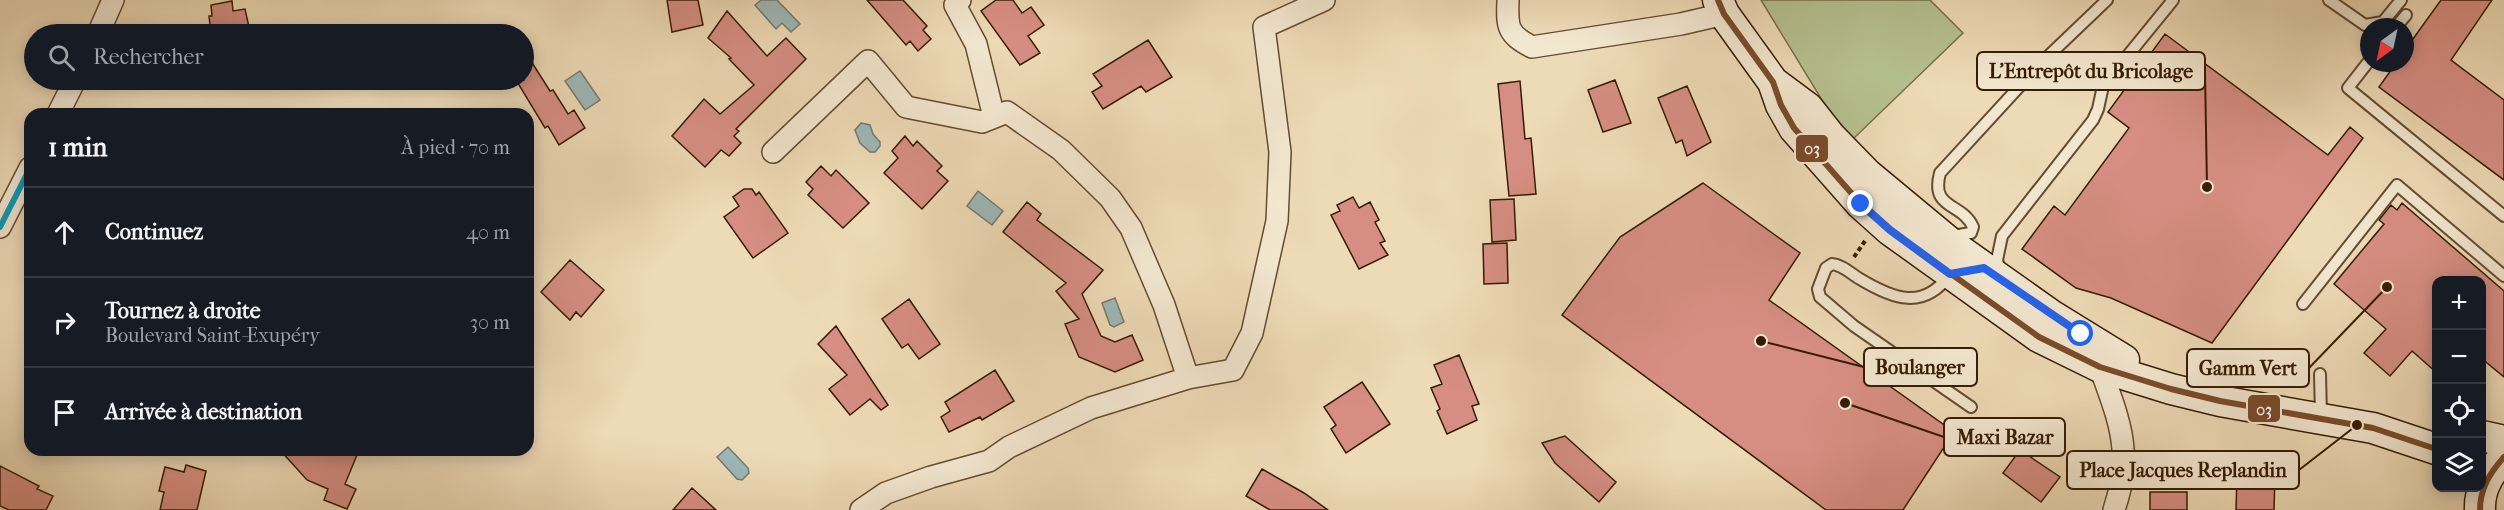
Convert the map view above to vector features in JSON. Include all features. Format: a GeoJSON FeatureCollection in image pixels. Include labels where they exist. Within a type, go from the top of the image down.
{"type":"FeatureCollection","features":[{"type":"Feature","properties":{"kind":"main road"},"geometry":{"type":"LineString","coordinates":[[1721,7],[1773,82],[1781,105],[1794,128],[1854,196],[1890,230],[2039,337],[2100,367],[2202,397],[2373,428],[2432,448]]}},
{"type":"Feature","properties":{"kind":"main road"},"geometry":{"type":"LineString","coordinates":[[1773,82],[1808,108],[1830,136],[1867,174],[1942,237],[1991,258],[2011,287],[2108,351],[2202,397]]}},
{"type":"Feature","properties":{"kind":"main road"},"geometry":{"type":"LineString","coordinates":[[1950,274],[1991,258]]}},
{"type":"Feature","properties":{"kind":"main road"},"geometry":{"type":"LineString","coordinates":[[2373,428],[2395,427],[2432,431]]}},
{"type":"Feature","properties":{"kind":"main road"},"geometry":{"type":"LineString","coordinates":[[2486,437],[2504,441]]}},
{"type":"Feature","properties":{"kind":"main road"},"geometry":{"type":"LineString","coordinates":[[2481,496],[2491,472],[2504,457]]}},
{"type":"Feature","properties":{"kind":"street"},"geometry":{"type":"LineString","coordinates":[[960,0],[955,5],[976,44],[994,117]]}},
{"type":"Feature","properties":{"kind":"street"},"geometry":{"type":"LineString","coordinates":[[861,510],[886,493],[989,461],[1018,442],[1092,408],[1188,378],[1233,370],[1252,333],[1278,221],[1280,152],[1264,27],[1323,0]]}},
{"type":"Feature","properties":{"kind":"street"},"geometry":{"type":"LineString","coordinates":[[1508,0],[1507,24],[1516,39],[1532,47],[1681,24],[1721,7]]}},
{"type":"Feature","properties":{"kind":"street"},"geometry":{"type":"LineString","coordinates":[[104,24],[116,2]]}},
{"type":"Feature","properties":{"kind":"street"},"geometry":{"type":"LineString","coordinates":[[773,152],[868,61],[906,107],[982,122],[1007,112],[1061,150],[1110,198],[1131,228],[1164,304],[1188,378]]}},
{"type":"Feature","properties":{"kind":"street"},"geometry":{"type":"LineString","coordinates":[[61,108],[70,90]]}},
{"type":"Feature","properties":{"kind":"street"},"geometry":{"type":"LineString","coordinates":[[0,227],[24,180]]}},
{"type":"Feature","properties":{"kind":"street"},"geometry":{"type":"LineString","coordinates":[[2100,367],[2115,410],[2124,450],[2122,482],[2115,510]]}},
{"type":"Feature","properties":{"kind":"lane"},"geometry":{"type":"LineString","coordinates":[[1942,237],[1967,235],[1971,233],[1973,227],[1968,218],[1942,200],[1936,185],[1940,173],[2040,63],[2107,0]]}},
{"type":"Feature","properties":{"kind":"lane"},"geometry":{"type":"LineString","coordinates":[[1991,258],[2002,236],[2093,120],[2103,86],[2173,0]]}},
{"type":"Feature","properties":{"kind":"lane"},"geometry":{"type":"LineString","coordinates":[[2329,0],[2365,25],[2383,22],[2401,0]]}},
{"type":"Feature","properties":{"kind":"lane"},"geometry":{"type":"LineString","coordinates":[[2360,72],[2348,87],[2504,216]]}},
{"type":"Feature","properties":{"kind":"lane"},"geometry":{"type":"LineString","coordinates":[[2303,304],[2397,185],[2504,276]]}},
{"type":"Feature","properties":{"kind":"lane"},"geometry":{"type":"LineString","coordinates":[[1950,274],[1937,288],[1911,299],[1884,293],[1844,268],[1832,264],[1826,268],[1818,289],[1820,297],[1854,326],[1971,407]]}},
{"type":"Feature","properties":{"kind":"lane"},"geometry":{"type":"LineString","coordinates":[[2320,374],[2321,419]]}},
{"type":"Feature","properties":{"kind":"path"},"geometry":{"type":"LineString","coordinates":[[1852,260],[1865,241]]}},
{"type":"Feature","properties":{"kind":"green space"},"geometry":{"type":"Polygon","coordinates":[[[1761,0],[1930,0],[1963,33],[1852,140],[1828,110],[1761,0]]]}},
{"type":"Feature","properties":{"kind":"water"},"geometry":{"type":"Polygon","coordinates":[[[761,0],[777,0],[800,24],[791,32],[782,23],[776,29],[755,5],[761,0]]]}},
{"type":"Feature","properties":{"kind":"water"},"geometry":{"type":"Polygon","coordinates":[[[580,71],[600,100],[585,110],[565,81],[580,71]]]}},
{"type":"Feature","properties":{"kind":"water"},"geometry":{"type":"Polygon","coordinates":[[[861,123],[870,125],[873,134],[880,142],[875,152],[870,152],[860,143],[855,130],[861,123]]]}},
{"type":"Feature","properties":{"kind":"water"},"geometry":{"type":"Polygon","coordinates":[[[978,191],[1003,211],[992,225],[967,206],[978,191]]]}},
{"type":"Feature","properties":{"kind":"water"},"geometry":{"type":"Polygon","coordinates":[[[1115,298],[1124,322],[1114,327],[1110,325],[1102,303],[1115,298]]]}},
{"type":"Feature","properties":{"kind":"water"},"geometry":{"type":"Polygon","coordinates":[[[728,447],[748,468],[749,473],[742,480],[737,479],[717,457],[728,447]]]}},
{"type":"Feature","properties":{"kind":"building"},"geometry":{"type":"Polygon","coordinates":[[[667,0],[698,0],[703,25],[672,32],[667,0]]]}},
{"type":"Feature","properties":{"kind":"building"},"geometry":{"type":"Polygon","coordinates":[[[867,0],[903,0],[927,26],[923,30],[931,39],[918,51],[910,41],[906,45],[867,0]]]}},
{"type":"Feature","properties":{"kind":"building"},"geometry":{"type":"Polygon","coordinates":[[[996,0],[1013,0],[1022,13],[1031,7],[1044,25],[1028,36],[1040,53],[1020,65],[981,11],[996,0]]]}},
{"type":"Feature","properties":{"kind":"building"},"geometry":{"type":"Polygon","coordinates":[[[2441,0],[2492,0],[2451,60],[2504,100],[2504,180],[2379,87],[2390,72],[2414,72],[2414,38],[2441,0]]]}},
{"type":"Feature","properties":{"kind":"building"},"geometry":{"type":"Polygon","coordinates":[[[232,1],[233,11],[245,9],[248,24],[210,24],[211,5],[232,1]]]}},
{"type":"Feature","properties":{"kind":"building"},"geometry":{"type":"Polygon","coordinates":[[[727,11],[767,56],[786,38],[806,59],[736,129],[739,131],[734,136],[741,143],[729,156],[721,150],[705,167],[672,136],[704,99],[720,114],[754,85],[729,59],[731,58],[708,38],[727,11]]]}},
{"type":"Feature","properties":{"kind":"building"},"geometry":{"type":"Polygon","coordinates":[[[2165,34],[2328,155],[2350,127],[2363,138],[2212,343],[2111,298],[2076,288],[2022,249],[2054,206],[2065,215],[2129,128],[2108,112],[2165,34]]]}},
{"type":"Feature","properties":{"kind":"building"},"geometry":{"type":"Polygon","coordinates":[[[1148,40],[1172,77],[1146,92],[1141,86],[1103,109],[1092,92],[1102,86],[1093,74],[1148,40]]]}},
{"type":"Feature","properties":{"kind":"building"},"geometry":{"type":"Polygon","coordinates":[[[534,66],[568,114],[574,110],[585,128],[559,145],[548,126],[545,128],[522,90],[534,90],[534,66]]]}},
{"type":"Feature","properties":{"kind":"building"},"geometry":{"type":"Polygon","coordinates":[[[1615,80],[1631,123],[1603,132],[1588,90],[1615,80]]]}},
{"type":"Feature","properties":{"kind":"building"},"geometry":{"type":"Polygon","coordinates":[[[1520,81],[1525,139],[1531,138],[1536,194],[1509,196],[1498,84],[1520,81]]]}},
{"type":"Feature","properties":{"kind":"building"},"geometry":{"type":"Polygon","coordinates":[[[1687,86],[1711,142],[1687,156],[1682,140],[1676,143],[1658,98],[1687,86]]]}},
{"type":"Feature","properties":{"kind":"building"},"geometry":{"type":"Polygon","coordinates":[[[905,136],[913,146],[917,141],[942,166],[937,171],[948,181],[922,209],[884,173],[898,158],[892,151],[905,136]]]}},
{"type":"Feature","properties":{"kind":"building"},"geometry":{"type":"Polygon","coordinates":[[[821,166],[831,176],[836,170],[869,203],[843,228],[808,195],[813,189],[806,182],[821,166]]]}},
{"type":"Feature","properties":{"kind":"building"},"geometry":{"type":"Polygon","coordinates":[[[1703,183],[1800,253],[1769,300],[1954,432],[1903,510],[1826,510],[1562,315],[1620,237],[1703,183]]]}},
{"type":"Feature","properties":{"kind":"building"},"geometry":{"type":"Polygon","coordinates":[[[744,189],[752,189],[756,195],[759,192],[788,233],[753,258],[724,217],[739,206],[733,197],[744,189]]]}},
{"type":"Feature","properties":{"kind":"building"},"geometry":{"type":"Polygon","coordinates":[[[1353,197],[1359,208],[1370,202],[1379,220],[1375,222],[1385,241],[1380,243],[1388,255],[1359,269],[1331,215],[1340,211],[1337,205],[1353,197]]]}},
{"type":"Feature","properties":{"kind":"building"},"geometry":{"type":"Polygon","coordinates":[[[1514,199],[1516,240],[1492,242],[1490,200],[1514,199]]]}},
{"type":"Feature","properties":{"kind":"building"},"geometry":{"type":"Polygon","coordinates":[[[1027,202],[1041,214],[1037,220],[1103,270],[1082,294],[1101,336],[1115,342],[1132,335],[1143,360],[1115,372],[1079,357],[1065,324],[1079,319],[1056,291],[1066,283],[1003,232],[1027,202]]]}},
{"type":"Feature","properties":{"kind":"building"},"geometry":{"type":"Polygon","coordinates":[[[2402,203],[2504,291],[2504,377],[2486,362],[2486,276],[2432,276],[2432,368],[2412,351],[2390,376],[2364,353],[2386,329],[2334,284],[2384,224],[2379,220],[2391,205],[2397,210],[2402,203]]]}},
{"type":"Feature","properties":{"kind":"building"},"geometry":{"type":"Polygon","coordinates":[[[1507,243],[1508,283],[1484,284],[1483,244],[1507,243]]]}},
{"type":"Feature","properties":{"kind":"building"},"geometry":{"type":"Polygon","coordinates":[[[570,260],[604,290],[581,317],[576,312],[570,320],[541,292],[570,260]]]}},
{"type":"Feature","properties":{"kind":"building"},"geometry":{"type":"Polygon","coordinates":[[[909,299],[940,344],[919,359],[908,344],[902,348],[882,319],[909,299]]]}},
{"type":"Feature","properties":{"kind":"building"},"geometry":{"type":"Polygon","coordinates":[[[836,326],[888,405],[881,410],[870,399],[850,415],[829,389],[847,375],[818,344],[836,326]]]}},
{"type":"Feature","properties":{"kind":"building"},"geometry":{"type":"Polygon","coordinates":[[[1459,355],[1479,404],[1472,406],[1477,420],[1447,434],[1437,411],[1440,409],[1431,388],[1442,384],[1434,365],[1459,355]]]}},
{"type":"Feature","properties":{"kind":"building"},"geometry":{"type":"Polygon","coordinates":[[[995,370],[1014,401],[982,420],[980,417],[949,432],[941,417],[950,411],[945,402],[995,370]]]}},
{"type":"Feature","properties":{"kind":"building"},"geometry":{"type":"Polygon","coordinates":[[[1362,382],[1390,424],[1346,453],[1331,429],[1336,425],[1324,407],[1362,382]]]}},
{"type":"Feature","properties":{"kind":"building"},"geometry":{"type":"Polygon","coordinates":[[[1565,436],[1616,482],[1599,502],[1555,463],[1542,443],[1565,436]]]}},
{"type":"Feature","properties":{"kind":"building"},"geometry":{"type":"Polygon","coordinates":[[[2020,450],[2060,477],[2041,502],[2003,473],[2020,450]]]}},
{"type":"Feature","properties":{"kind":"building"},"geometry":{"type":"Polygon","coordinates":[[[285,456],[357,456],[345,484],[356,489],[347,509],[324,500],[328,489],[307,480],[285,456]]]}},
{"type":"Feature","properties":{"kind":"building"},"geometry":{"type":"Polygon","coordinates":[[[186,465],[206,471],[197,510],[160,510],[164,492],[159,491],[165,467],[184,472],[186,465]]]}},
{"type":"Feature","properties":{"kind":"building"},"geometry":{"type":"Polygon","coordinates":[[[0,466],[39,486],[37,489],[53,496],[46,510],[9,510],[0,506],[0,466]]]}},
{"type":"Feature","properties":{"kind":"building"},"geometry":{"type":"Polygon","coordinates":[[[1262,469],[1328,510],[1270,510],[1246,496],[1262,469]]]}},
{"type":"Feature","properties":{"kind":"building"},"geometry":{"type":"Polygon","coordinates":[[[2237,475],[2275,475],[2274,510],[2236,510],[2237,475]]]}},
{"type":"Feature","properties":{"kind":"building"},"geometry":{"type":"Polygon","coordinates":[[[692,488],[716,510],[673,510],[692,488]]]}},
{"type":"Feature","properties":{"kind":"building"},"geometry":{"type":"Polygon","coordinates":[[[2150,492],[2187,492],[2187,510],[2150,510],[2150,492]]]}},
{"type":"Feature","properties":{"kind":"transit line","name":"03"},"geometry":{"type":"LineString","coordinates":[[1718,0],[1724,14],[1773,82],[1781,105],[1794,128],[1861,204],[1890,230],[2039,337],[2100,367],[2171,389],[2220,401],[2373,428],[2432,448]]}},
{"type":"Feature","properties":{"kind":"transit line"},"geometry":{"type":"LineString","coordinates":[[0,227],[24,180]]}},
{"type":"Feature","properties":{"kind":"transit line","name":"03"},"geometry":{"type":"LineString","coordinates":[[2480,510],[2480,502],[2487,481],[2504,457]]}},
{"type":"Feature","properties":{"kind":"place","name":"L'Entrepôt du Bricolage"},"geometry":{"type":"Point","coordinates":[2207,187]}},
{"type":"Feature","properties":{"kind":"place","name":"Gamm Vert"},"geometry":{"type":"Point","coordinates":[2387,287]}},
{"type":"Feature","properties":{"kind":"place","name":"Boulanger"},"geometry":{"type":"Point","coordinates":[1761,341]}},
{"type":"Feature","properties":{"kind":"place","name":"Maxi Bazar"},"geometry":{"type":"Point","coordinates":[1845,403]}},
{"type":"Feature","properties":{"kind":"place","name":"Place Jacques Replandin"},"geometry":{"type":"Point","coordinates":[2357,425]}},
{"type":"Feature","properties":{"kind":"route"},"geometry":{"type":"LineString","coordinates":[[1861,204],[1890,230],[1950,274],[1984,268],[2081,334]]}}]}
